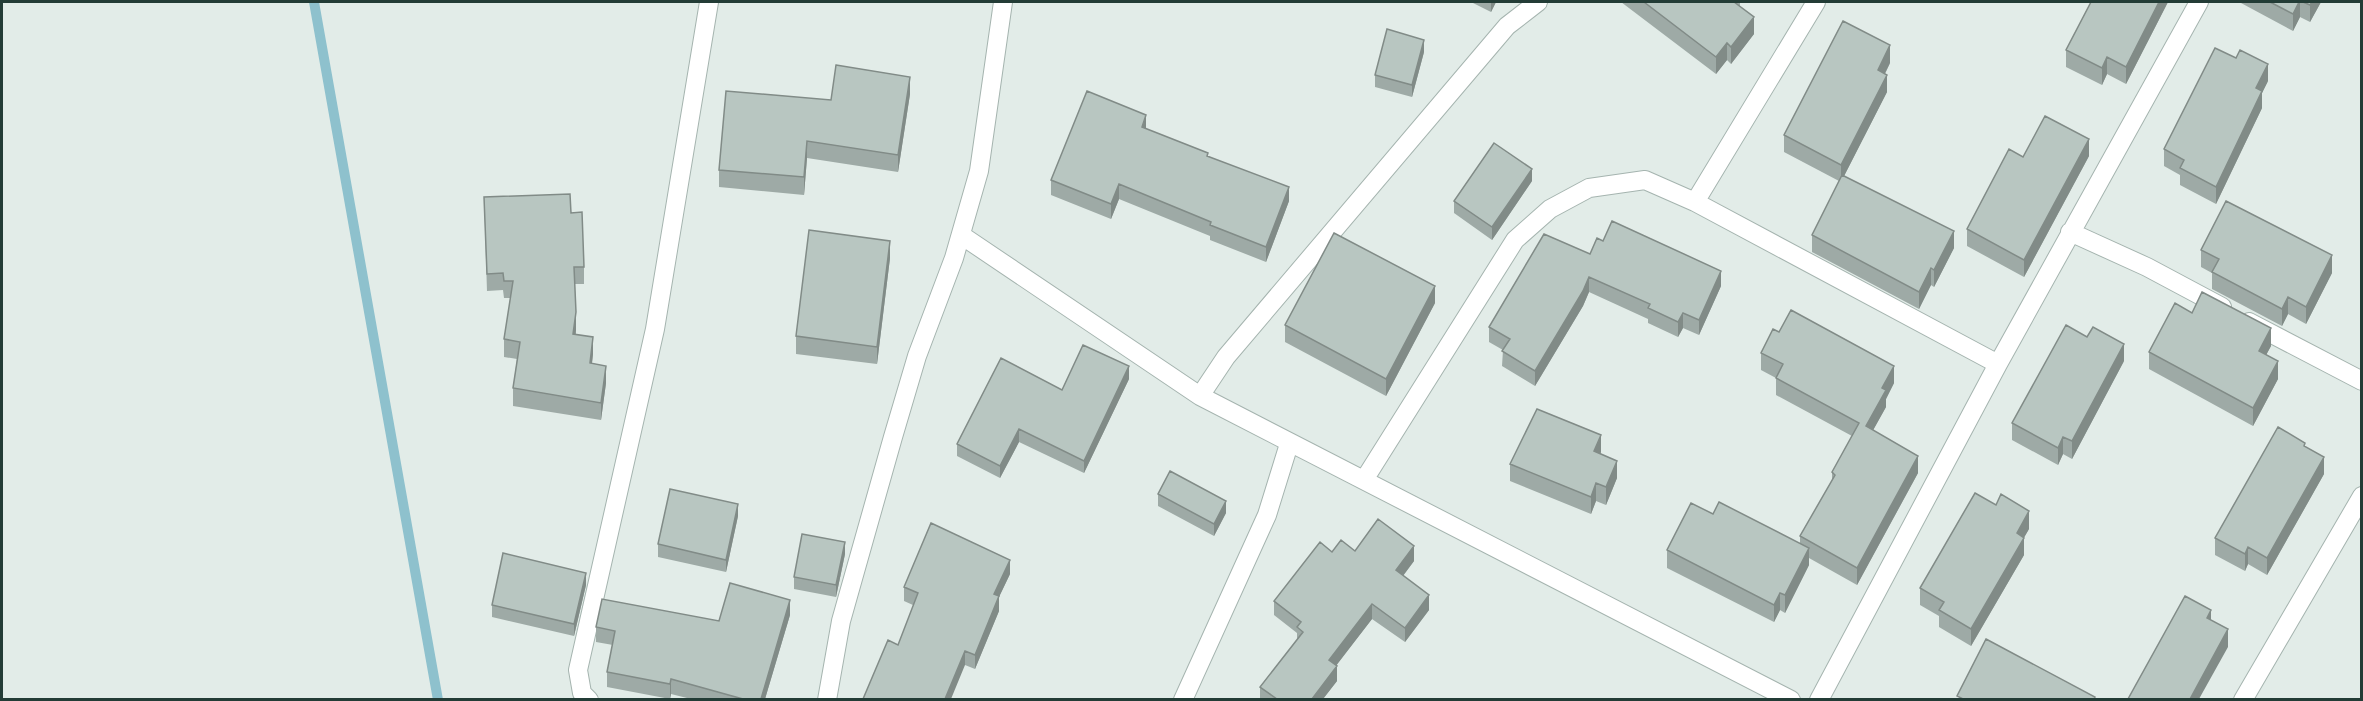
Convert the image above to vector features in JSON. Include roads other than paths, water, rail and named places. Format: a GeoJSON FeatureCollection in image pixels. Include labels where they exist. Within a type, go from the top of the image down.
{"type":"FeatureCollection","features":[{"type":"Feature","properties":{"kind":"street"},"geometry":{"type":"LineString","coordinates":[[589,699],[582,693],[578,670],[655,329],[709,2]]}},
{"type":"Feature","properties":{"kind":"street"},"geometry":{"type":"LineString","coordinates":[[827,699],[841,621],[893,437],[917,356],[961,236],[979,171],[1003,2]]}},
{"type":"Feature","properties":{"kind":"street"},"geometry":{"type":"LineString","coordinates":[[1200,396],[1226,357],[1507,26],[1538,2]]}},
{"type":"Feature","properties":{"kind":"street"},"geometry":{"type":"LineString","coordinates":[[1695,202],[1816,2]]}},
{"type":"Feature","properties":{"kind":"street"},"geometry":{"type":"LineString","coordinates":[[1819,699],[1998,364],[2199,2]]}},
{"type":"Feature","properties":{"kind":"street"},"geometry":{"type":"LineString","coordinates":[[1364,480],[1515,240],[1550,209],[1589,188],[1645,180],[1695,202],[1998,364]]}},
{"type":"Feature","properties":{"kind":"street"},"geometry":{"type":"LineString","coordinates":[[2070,232],[2147,267],[2361,381]]}},
{"type":"Feature","properties":{"kind":"street"},"geometry":{"type":"LineString","coordinates":[[961,236],[1200,396],[1289,444],[1364,480],[1791,699]]}},
{"type":"Feature","properties":{"kind":"street"},"geometry":{"type":"LineString","coordinates":[[1183,699],[1267,515],[1289,444]]}},
{"type":"Feature","properties":{"kind":"street"},"geometry":{"type":"LineString","coordinates":[[2243,699],[2361,496]]}},
{"type":"Feature","properties":{"kind":"waterway"},"geometry":{"type":"LineString","coordinates":[[314,2],[438,700]]}}]}
